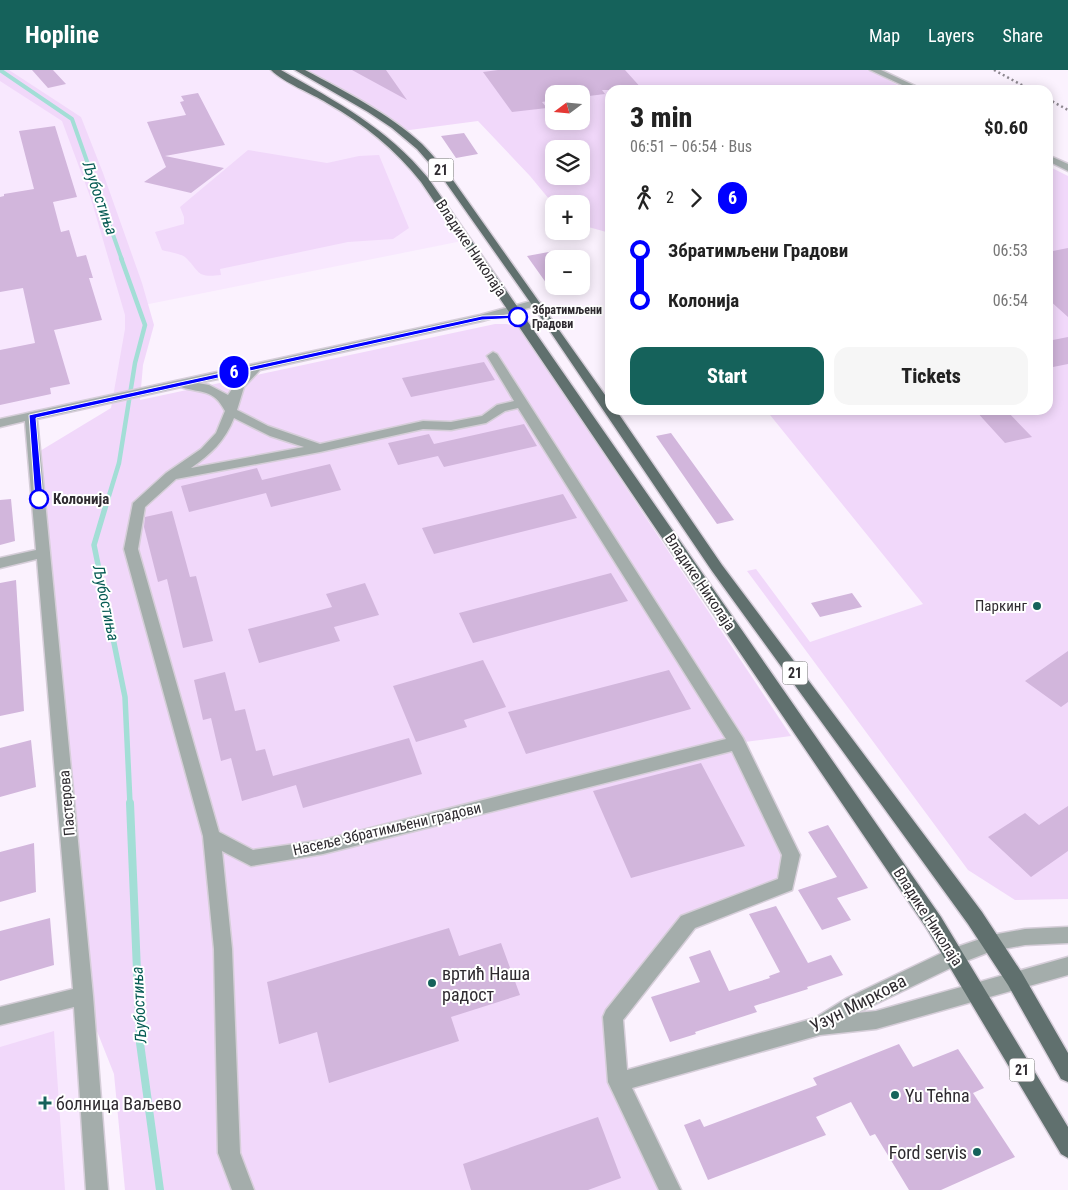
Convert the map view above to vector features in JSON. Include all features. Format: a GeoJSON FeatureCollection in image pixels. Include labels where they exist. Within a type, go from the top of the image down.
{"type":"FeatureCollection","features":[{"type":"Feature","properties":{"kind":"main road","name":"Владике Николаја"},"geometry":{"type":"LineString","coordinates":[[276,70],[347,111],[388,139],[401,151],[425,180],[955,956],[1068,1148]]}},
{"type":"Feature","properties":{"kind":"main road","name":"Владике Николаја"},"geometry":{"type":"LineString","coordinates":[[299,70],[371,110],[395,126],[420,147],[447,178],[605,403]]}},
{"type":"Feature","properties":{"kind":"main road","name":"Владике Николаја"},"geometry":{"type":"LineString","coordinates":[[613,415],[718,568],[942,871],[992,943],[1015,979],[1068,1072]]}},
{"type":"Feature","properties":{"kind":"street"},"geometry":{"type":"LineString","coordinates":[[874,70],[911,85]]}},
{"type":"Feature","properties":{"kind":"street"},"geometry":{"type":"LineString","coordinates":[[892,70],[907,83]]}},
{"type":"Feature","properties":{"kind":"street"},"geometry":{"type":"LineString","coordinates":[[1053,160],[1068,168]]}},
{"type":"Feature","properties":{"kind":"street"},"geometry":{"type":"LineString","coordinates":[[0,423],[109,398],[539,307]]}},
{"type":"Feature","properties":{"kind":"street"},"geometry":{"type":"LineString","coordinates":[[493,356],[737,743],[791,855],[786,884],[688,922],[613,1017],[618,1082],[670,1190]]}},
{"type":"Feature","properties":{"kind":"street"},"geometry":{"type":"LineString","coordinates":[[243,1190],[229,1153],[223,949],[212,836],[131,548],[138,506],[171,476],[206,452],[222,434],[231,411],[233,394],[241,381],[257,367]]}},
{"type":"Feature","properties":{"kind":"street"},"geometry":{"type":"LineString","coordinates":[[179,384],[205,388],[223,396],[231,411],[254,425],[282,437],[320,448]]}},
{"type":"Feature","properties":{"kind":"street"},"geometry":{"type":"LineString","coordinates":[[171,476],[320,448],[423,425],[451,426],[486,419],[501,408],[521,403]]}},
{"type":"Feature","properties":{"kind":"street","name":"Пастерова"},"geometry":{"type":"LineString","coordinates":[[32,416],[83,996],[96,1190]]}},
{"type":"Feature","properties":{"kind":"street"},"geometry":{"type":"LineString","coordinates":[[0,563],[44,553]]}},
{"type":"Feature","properties":{"kind":"street","name":"Насеље Збратимљени градови"},"geometry":{"type":"LineString","coordinates":[[212,836],[251,858],[323,847],[737,743]]}},
{"type":"Feature","properties":{"kind":"street","name":"Узун Миркова"},"geometry":{"type":"LineString","coordinates":[[618,1082],[820,1026],[854,1004],[955,956],[992,943],[1025,937],[1068,936]]}},
{"type":"Feature","properties":{"kind":"street"},"geometry":{"type":"LineString","coordinates":[[820,1026],[876,1020],[1015,979],[1068,966]]}},
{"type":"Feature","properties":{"kind":"street"},"geometry":{"type":"LineString","coordinates":[[0,1016],[83,996]]}},
{"type":"Feature","properties":{"kind":"shaded area"},"geometry":{"type":"Polygon","coordinates":[[[0,70],[275,70],[388,139],[467,240],[139,306],[130,395],[0,423],[0,70]]]}},
{"type":"Feature","properties":{"kind":"shaded area"},"geometry":{"type":"Polygon","coordinates":[[[0,70],[9,70],[81,117],[142,283],[154,325],[143,365],[140,400],[495,324],[507,324],[520,328],[791,736],[737,743],[791,855],[786,884],[688,922],[613,1017],[618,1082],[670,1190],[125,1190],[114,1074],[83,996],[35,454],[111,408],[125,329],[125,315],[91,199],[62,121],[0,81],[0,70]]]}},
{"type":"Feature","properties":{"kind":"shaded area"},"geometry":{"type":"Polygon","coordinates":[[[299,70],[870,70],[898,85],[605,85],[605,232],[590,227],[590,195],[546,195],[478,121],[402,131],[299,70]]]}},
{"type":"Feature","properties":{"kind":"shaded area"},"geometry":{"type":"Polygon","coordinates":[[[248,150],[327,163],[359,156],[379,155],[409,228],[393,239],[348,242],[220,269],[221,275],[202,275],[185,257],[162,250],[155,232],[184,224],[184,217],[180,207],[248,150]]]}},
{"type":"Feature","properties":{"kind":"shaded area"},"geometry":{"type":"Polygon","coordinates":[[[1053,168],[1068,176],[1068,899],[1015,900],[968,870],[747,571],[756,569],[810,642],[923,604],[770,415],[1053,415],[1053,168]]]}},
{"type":"Feature","properties":{"kind":"shaded area","name":"болница Ваљево"},"geometry":{"type":"Polygon","coordinates":[[[83,996],[97,1190],[0,1190],[0,1016],[83,996]]]}},
{"type":"Feature","properties":{"kind":"shaded area"},"geometry":{"type":"Polygon","coordinates":[[[54,1031],[65,1190],[0,1190],[0,1047],[54,1031]]]}},
{"type":"Feature","properties":{"kind":"building"},"geometry":{"type":"Polygon","coordinates":[[[32,70],[53,70],[66,84],[48,88],[32,70]]]}},
{"type":"Feature","properties":{"kind":"building"},"geometry":{"type":"Polygon","coordinates":[[[352,70],[386,70],[407,100],[352,70]]]}},
{"type":"Feature","properties":{"kind":"building"},"geometry":{"type":"Polygon","coordinates":[[[498,70],[625,70],[638,85],[605,85],[605,90],[602,90],[605,94],[590,96],[590,85],[545,85],[545,102],[542,102],[545,108],[512,112],[483,72],[498,70]]]}},
{"type":"Feature","properties":{"kind":"building"},"geometry":{"type":"Polygon","coordinates":[[[198,93],[225,145],[165,156],[224,168],[191,193],[144,182],[166,167],[147,122],[186,115],[180,102],[184,101],[181,96],[198,93]]]}},
{"type":"Feature","properties":{"kind":"building"},"geometry":{"type":"Polygon","coordinates":[[[55,126],[77,197],[53,202],[61,232],[69,230],[77,257],[86,255],[93,278],[89,278],[102,320],[54,330],[70,384],[50,388],[51,394],[0,405],[0,350],[35,343],[23,288],[0,292],[0,197],[4,196],[4,194],[34,189],[19,131],[55,126]]]}},
{"type":"Feature","properties":{"kind":"building"},"geometry":{"type":"Polygon","coordinates":[[[464,133],[478,154],[456,158],[441,136],[464,133]]]}},
{"type":"Feature","properties":{"kind":"building"},"geometry":{"type":"Polygon","coordinates":[[[1068,248],[1068,317],[1053,304],[1053,251],[1068,248]]]}},
{"type":"Feature","properties":{"kind":"building"},"geometry":{"type":"Polygon","coordinates":[[[545,253],[545,281],[527,256],[545,253]]]}},
{"type":"Feature","properties":{"kind":"building"},"geometry":{"type":"Polygon","coordinates":[[[1068,337],[1068,364],[1053,367],[1053,340],[1068,337]]]}},
{"type":"Feature","properties":{"kind":"building"},"geometry":{"type":"Polygon","coordinates":[[[484,362],[495,380],[411,397],[402,378],[484,362]]]}},
{"type":"Feature","properties":{"kind":"building"},"geometry":{"type":"Polygon","coordinates":[[[980,415],[1011,415],[1032,437],[1005,443],[980,415]]]}},
{"type":"Feature","properties":{"kind":"building"},"geometry":{"type":"Polygon","coordinates":[[[524,424],[537,446],[444,467],[438,456],[398,465],[388,443],[429,434],[434,444],[524,424]]]}},
{"type":"Feature","properties":{"kind":"building"},"geometry":{"type":"Polygon","coordinates":[[[671,433],[734,520],[717,524],[656,436],[671,433]]]}},
{"type":"Feature","properties":{"kind":"building"},"geometry":{"type":"Polygon","coordinates":[[[330,464],[341,490],[271,507],[266,493],[189,512],[181,486],[257,468],[262,480],[330,464]]]}},
{"type":"Feature","properties":{"kind":"building"},"geometry":{"type":"Polygon","coordinates":[[[563,494],[577,518],[434,554],[422,528],[563,494]]]}},
{"type":"Feature","properties":{"kind":"building"},"geometry":{"type":"Polygon","coordinates":[[[11,499],[15,541],[0,545],[0,500],[11,499]]]}},
{"type":"Feature","properties":{"kind":"building"},"geometry":{"type":"Polygon","coordinates":[[[172,511],[190,577],[196,576],[213,641],[183,648],[167,579],[158,582],[144,527],[145,517],[172,511]]]}},
{"type":"Feature","properties":{"kind":"building"},"geometry":{"type":"Polygon","coordinates":[[[611,573],[628,601],[473,643],[459,613],[611,573]]]}},
{"type":"Feature","properties":{"kind":"building"},"geometry":{"type":"Polygon","coordinates":[[[16,580],[24,711],[0,716],[0,583],[16,580]]]}},
{"type":"Feature","properties":{"kind":"building"},"geometry":{"type":"Polygon","coordinates":[[[365,583],[379,615],[334,627],[340,641],[259,663],[248,629],[332,607],[326,594],[365,583]]]}},
{"type":"Feature","properties":{"kind":"building"},"geometry":{"type":"Polygon","coordinates":[[[852,593],[862,607],[820,617],[811,603],[852,593]]]}},
{"type":"Feature","properties":{"kind":"building"},"geometry":{"type":"Polygon","coordinates":[[[1068,651],[1068,702],[1061,707],[1025,681],[1068,651]]]}},
{"type":"Feature","properties":{"kind":"building"},"geometry":{"type":"Polygon","coordinates":[[[483,660],[506,707],[464,720],[467,727],[416,742],[393,686],[483,660]]]}},
{"type":"Feature","properties":{"kind":"building"},"geometry":{"type":"Polygon","coordinates":[[[669,670],[691,709],[526,754],[508,712],[669,670]]]}},
{"type":"Feature","properties":{"kind":"building"},"geometry":{"type":"Polygon","coordinates":[[[225,672],[235,711],[245,709],[256,751],[265,749],[273,776],[409,738],[422,774],[303,808],[296,785],[242,801],[231,758],[221,761],[211,718],[203,720],[194,680],[225,672]]]}},
{"type":"Feature","properties":{"kind":"building"},"geometry":{"type":"Polygon","coordinates":[[[31,740],[36,787],[0,797],[0,748],[31,740]]]}},
{"type":"Feature","properties":{"kind":"building"},"geometry":{"type":"Polygon","coordinates":[[[701,763],[745,846],[631,878],[593,791],[701,763]]]}},
{"type":"Feature","properties":{"kind":"building"},"geometry":{"type":"Polygon","coordinates":[[[1068,806],[1068,851],[1031,877],[988,837],[1025,813],[1039,825],[1068,806]]]}},
{"type":"Feature","properties":{"kind":"building"},"geometry":{"type":"Polygon","coordinates":[[[828,825],[868,888],[837,898],[851,920],[822,930],[798,890],[837,877],[808,832],[828,825]]]}},
{"type":"Feature","properties":{"kind":"building"},"geometry":{"type":"Polygon","coordinates":[[[34,843],[36,892],[0,902],[0,852],[34,843]]]}},
{"type":"Feature","properties":{"kind":"building"},"geometry":{"type":"Polygon","coordinates":[[[776,906],[808,963],[831,955],[843,975],[807,987],[808,989],[754,1006],[757,1012],[670,1042],[651,997],[700,982],[689,957],[710,950],[729,991],[770,978],[769,976],[780,972],[749,914],[776,906]]]}},
{"type":"Feature","properties":{"kind":"building"},"geometry":{"type":"Polygon","coordinates":[[[50,918],[54,965],[0,981],[0,931],[50,918]]]}},
{"type":"Feature","properties":{"kind":"building"},"geometry":{"type":"Polygon","coordinates":[[[449,928],[459,956],[501,943],[520,995],[451,1017],[459,1041],[329,1083],[317,1032],[279,1044],[267,982],[449,928]]]}},
{"type":"Feature","properties":{"kind":"building"},"geometry":{"type":"Polygon","coordinates":[[[899,1044],[913,1067],[958,1049],[984,1088],[973,1093],[1015,1157],[941,1190],[909,1190],[875,1134],[870,1136],[851,1102],[816,1117],[826,1135],[708,1180],[684,1125],[700,1119],[704,1127],[817,1085],[813,1078],[899,1044]]]}},
{"type":"Feature","properties":{"kind":"building"},"geometry":{"type":"Polygon","coordinates":[[[598,1117],[621,1178],[588,1190],[471,1190],[463,1164],[598,1117]]]}},
{"type":"Feature","properties":{"kind":"waterway","name":"Љубостиња"},"geometry":{"type":"LineString","coordinates":[[0,70],[72,119],[122,260]]}},
{"type":"Feature","properties":{"kind":"waterway","name":"Љубостиња"},"geometry":{"type":"LineString","coordinates":[[108,499],[119,463],[135,363],[145,325],[121,258]]}},
{"type":"Feature","properties":{"kind":"waterway","name":"Љубостиња"},"geometry":{"type":"LineString","coordinates":[[108,498],[94,545],[125,697],[130,804]]}},
{"type":"Feature","properties":{"kind":"waterway","name":"Љубостиња"},"geometry":{"type":"LineString","coordinates":[[130,803],[140,1043],[160,1190]]}},
{"type":"Feature","properties":{"kind":"railway"},"geometry":{"type":"LineString","coordinates":[[994,70],[1022,85]]}},
{"type":"Feature","properties":{"kind":"railway"},"geometry":{"type":"LineString","coordinates":[[1053,102],[1068,110]]}},
{"type":"Feature","properties":{"kind":"bus line","name":"6"},"geometry":{"type":"LineString","coordinates":[[39,499],[32,416],[482,318],[518,317]]}},
{"type":"Feature","properties":{"kind":"place","name":"Збратимљени Градови"},"geometry":{"type":"Point","coordinates":[518,317]}},
{"type":"Feature","properties":{"kind":"place","name":"Колонија"},"geometry":{"type":"Point","coordinates":[39,499]}},
{"type":"Feature","properties":{"kind":"place","name":"Паркинг"},"geometry":{"type":"Point","coordinates":[1037,606]}},
{"type":"Feature","properties":{"kind":"place","name":"вртић Наша радост"},"geometry":{"type":"Point","coordinates":[432,983]}},
{"type":"Feature","properties":{"kind":"place","name":"Yu Tehna"},"geometry":{"type":"Point","coordinates":[895,1095]}},
{"type":"Feature","properties":{"kind":"place","name":"болница Ваљево"},"geometry":{"type":"Point","coordinates":[45,1103]}},
{"type":"Feature","properties":{"kind":"place","name":"Ford servis"},"geometry":{"type":"Point","coordinates":[977,1152]}}]}
